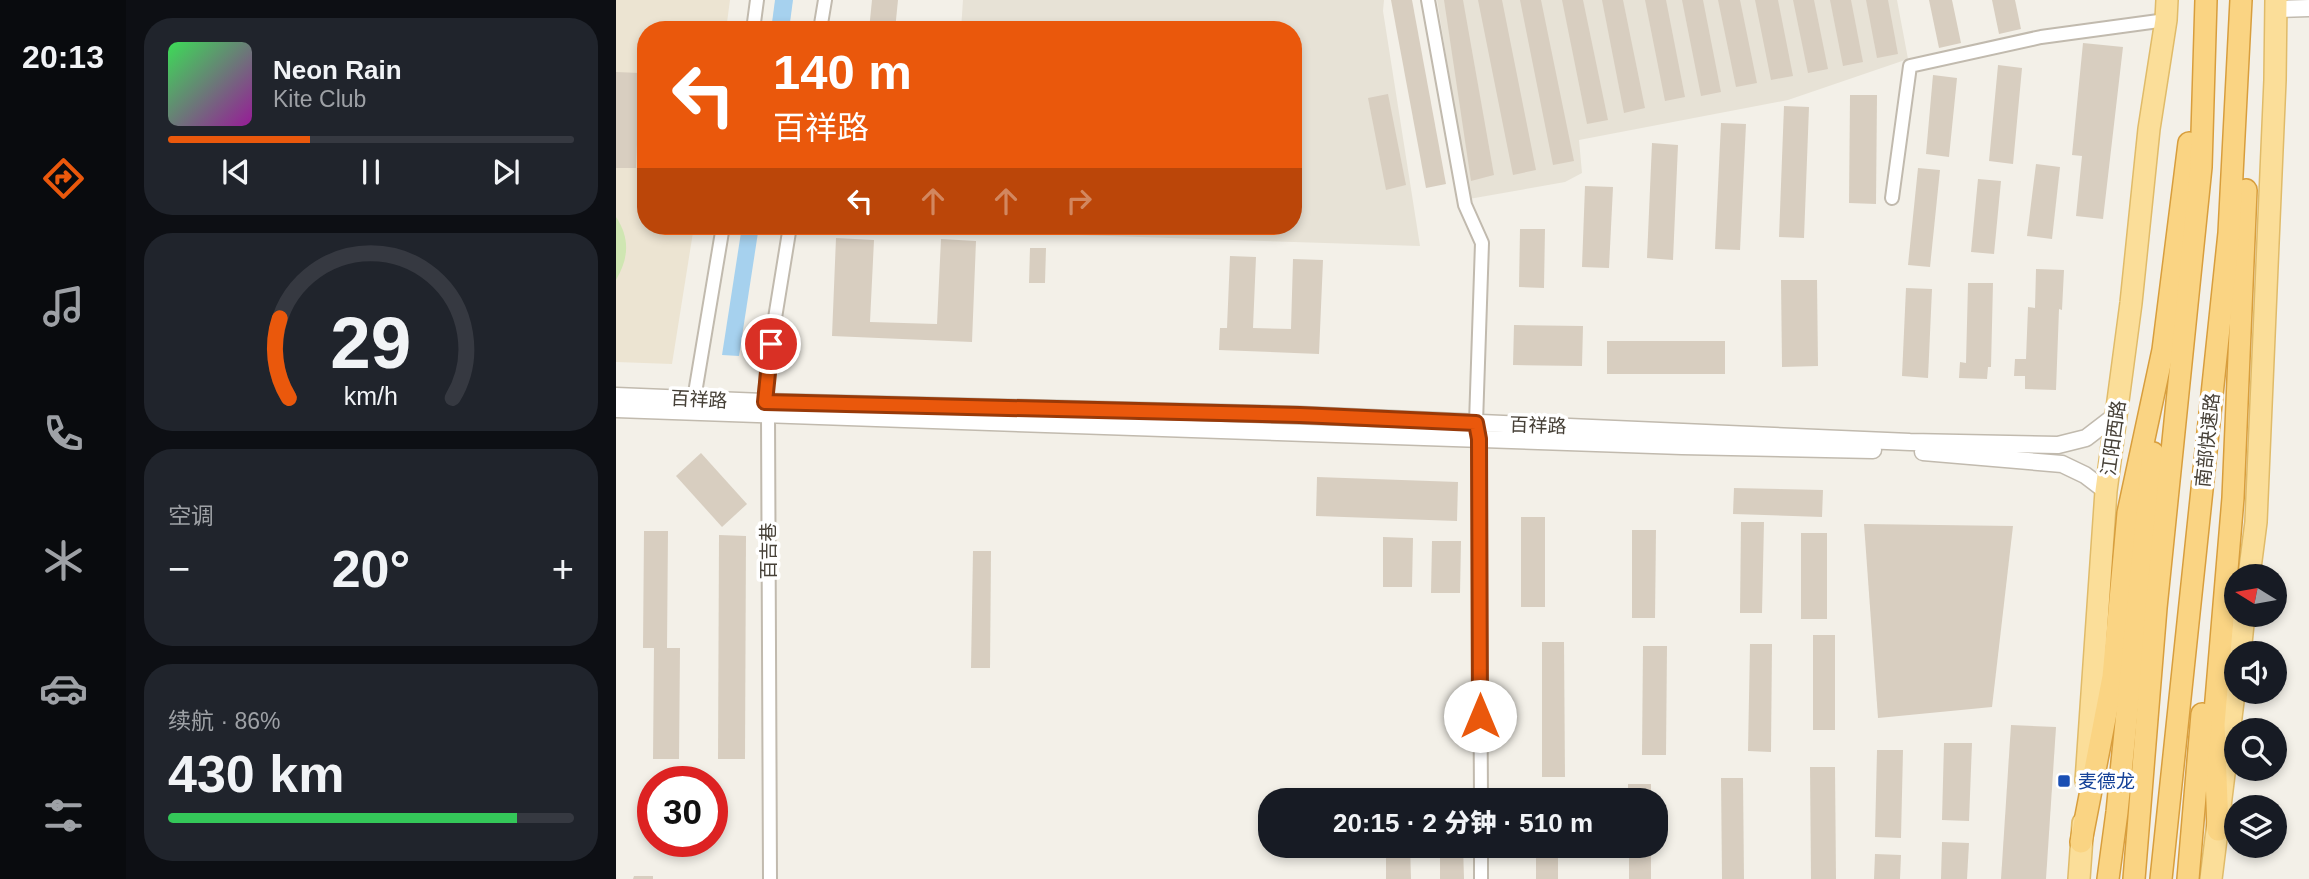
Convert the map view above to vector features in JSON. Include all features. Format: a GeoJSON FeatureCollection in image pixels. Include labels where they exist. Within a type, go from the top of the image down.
{"type":"FeatureCollection","features":[{"type":"Feature","properties":{"kind":"highway"},"geometry":{"type":"LineString","coordinates":[[2111,879],[2163,350],[2206,4]]}},
{"type":"Feature","properties":{"kind":"highway","name":"南部快速路"},"geometry":{"type":"LineString","coordinates":[[2134,879],[2156,608],[2201,167],[2206,4]]}},
{"type":"Feature","properties":{"kind":"highway"},"geometry":{"type":"LineString","coordinates":[[2218,830],[2214,724],[2233,498],[2247,160],[2241,6]]}},
{"type":"Feature","properties":{"kind":"highway","name":"南部快速路"},"geometry":{"type":"LineString","coordinates":[[2161,879],[2229,233],[2241,6]]}},
{"type":"Feature","properties":{"kind":"highway"},"geometry":{"type":"LineString","coordinates":[[2188,879],[2211,615],[2240,339]]}},
{"type":"Feature","properties":{"kind":"highway"},"geometry":{"type":"LineString","coordinates":[[2081,842],[2113,677],[2128,513],[2163,350]]}},
{"type":"Feature","properties":{"kind":"main road"},"geometry":{"type":"LineString","coordinates":[[2250,564],[2256,508],[2276,5]]}},
{"type":"Feature","properties":{"kind":"main road","name":"江阳西路"},"geometry":{"type":"LineString","coordinates":[[2079,879],[2106,491],[2131,303],[2149,129],[2166,10]]}},
{"type":"Feature","properties":{"kind":"main road"},"geometry":{"type":"LineString","coordinates":[[2211,879],[2233,704]]}},
{"type":"Feature","properties":{"kind":"street"},"geometry":{"type":"LineString","coordinates":[[754,21],[757,0]]}},
{"type":"Feature","properties":{"kind":"street"},"geometry":{"type":"LineString","coordinates":[[822,21],[825,0]]}},
{"type":"Feature","properties":{"kind":"street"},"geometry":{"type":"LineString","coordinates":[[1428,0],[1465,205],[1482,243],[1477,431],[1481,788]]}},
{"type":"Feature","properties":{"kind":"street"},"geometry":{"type":"LineString","coordinates":[[2276,5],[2309,8]]}},
{"type":"Feature","properties":{"kind":"street"},"geometry":{"type":"LineString","coordinates":[[1892,198],[1910,66],[2166,10]]}},
{"type":"Feature","properties":{"kind":"street"},"geometry":{"type":"LineString","coordinates":[[694,399],[721,235]]}},
{"type":"Feature","properties":{"kind":"street","name":"百吉巷"},"geometry":{"type":"LineString","coordinates":[[770,879],[767,367],[789,235]]}},
{"type":"Feature","properties":{"kind":"street","name":"百祥路"},"geometry":{"type":"LineString","coordinates":[[616,396],[694,399],[767,409]]}},
{"type":"Feature","properties":{"kind":"street","name":"百祥路"},"geometry":{"type":"LineString","coordinates":[[616,409],[1300,415],[1682,446],[1913,451],[2062,464],[2085,475],[2106,491]]}},
{"type":"Feature","properties":{"kind":"street","name":"百祥路"},"geometry":{"type":"LineString","coordinates":[[1477,431],[2058,446],[2086,438],[2116,415]]}},
{"type":"Feature","properties":{"kind":"street"},"geometry":{"type":"LineString","coordinates":[[1481,858],[1481,879]]}},
{"type":"Feature","properties":{"kind":"shaded area"},"geometry":{"type":"Polygon","coordinates":[[[616,0],[730,0],[727,21],[637,21],[637,235],[693,235],[672,364],[616,362],[616,0]]]}},
{"type":"Feature","properties":{"kind":"shaded area"},"geometry":{"type":"Polygon","coordinates":[[[963,0],[1384,0],[1383,11],[1420,246],[1075,235],[1302,235],[1302,21],[962,21],[963,0]]]}},
{"type":"Feature","properties":{"kind":"shaded area"},"geometry":{"type":"Polygon","coordinates":[[[1437,0],[1897,0],[1908,59],[1788,100],[1579,140],[1582,173],[1565,182],[1469,199],[1437,0]]]}},
{"type":"Feature","properties":{"kind":"green space"},"geometry":{"type":"Polygon","coordinates":[[[616,217],[624,233],[626,248],[616,280],[616,217]]]}},
{"type":"Feature","properties":{"kind":"water"},"geometry":{"type":"Polygon","coordinates":[[[775,0],[793,0],[790,21],[772,21],[775,0]]]}},
{"type":"Feature","properties":{"kind":"water"},"geometry":{"type":"Polygon","coordinates":[[[741,235],[758,235],[739,356],[722,355],[741,235]]]}},
{"type":"Feature","properties":{"kind":"building"},"geometry":{"type":"Polygon","coordinates":[[[872,0],[898,0],[896,21],[870,21],[872,0]]]}},
{"type":"Feature","properties":{"kind":"building"},"geometry":{"type":"Polygon","coordinates":[[[1391,0],[1412,0],[1446,184],[1426,188],[1391,0]]]}},
{"type":"Feature","properties":{"kind":"building"},"geometry":{"type":"Polygon","coordinates":[[[1444,0],[1463,0],[1494,175],[1471,181],[1444,0]]]}},
{"type":"Feature","properties":{"kind":"building"},"geometry":{"type":"Polygon","coordinates":[[[1478,0],[1502,0],[1536,170],[1513,175],[1478,0]]]}},
{"type":"Feature","properties":{"kind":"building"},"geometry":{"type":"Polygon","coordinates":[[[1520,0],[1541,0],[1574,161],[1553,165],[1520,0]]]}},
{"type":"Feature","properties":{"kind":"building"},"geometry":{"type":"Polygon","coordinates":[[[1562,0],[1583,0],[1608,120],[1587,124],[1562,0]]]}},
{"type":"Feature","properties":{"kind":"building"},"geometry":{"type":"Polygon","coordinates":[[[1602,0],[1623,0],[1645,108],[1624,113],[1602,0]]]}},
{"type":"Feature","properties":{"kind":"building"},"geometry":{"type":"Polygon","coordinates":[[[1645,0],[1666,0],[1685,97],[1665,101],[1645,0]]]}},
{"type":"Feature","properties":{"kind":"building"},"geometry":{"type":"Polygon","coordinates":[[[1682,0],[1703,0],[1721,92],[1701,96],[1682,0]]]}},
{"type":"Feature","properties":{"kind":"building"},"geometry":{"type":"Polygon","coordinates":[[[1718,0],[1740,0],[1757,83],[1736,87],[1718,0]]]}},
{"type":"Feature","properties":{"kind":"building"},"geometry":{"type":"Polygon","coordinates":[[[1755,0],[1778,0],[1793,76],[1771,80],[1755,0]]]}},
{"type":"Feature","properties":{"kind":"building"},"geometry":{"type":"Polygon","coordinates":[[[1793,0],[1814,0],[1828,69],[1808,73],[1793,0]]]}},
{"type":"Feature","properties":{"kind":"building"},"geometry":{"type":"Polygon","coordinates":[[[1830,0],[1851,0],[1863,62],[1843,66],[1830,0]]]}},
{"type":"Feature","properties":{"kind":"building"},"geometry":{"type":"Polygon","coordinates":[[[1866,0],[1888,0],[1898,54],[1877,58],[1866,0]]]}},
{"type":"Feature","properties":{"kind":"building"},"geometry":{"type":"Polygon","coordinates":[[[1929,0],[1952,0],[1961,43],[1939,48],[1929,0]]]}},
{"type":"Feature","properties":{"kind":"building"},"geometry":{"type":"Polygon","coordinates":[[[1992,0],[2015,0],[2021,29],[1999,34],[1992,0]]]}},
{"type":"Feature","properties":{"kind":"building"},"geometry":{"type":"Polygon","coordinates":[[[2083,43],[2123,47],[2103,219],[2076,216],[2082,156],[2072,155],[2083,43]]]}},
{"type":"Feature","properties":{"kind":"building"},"geometry":{"type":"Polygon","coordinates":[[[1998,65],[2022,68],[2013,164],[1989,161],[1998,65]]]}},
{"type":"Feature","properties":{"kind":"building"},"geometry":{"type":"Polygon","coordinates":[[[616,72],[637,73],[636,168],[616,168],[616,72]]]}},
{"type":"Feature","properties":{"kind":"building"},"geometry":{"type":"Polygon","coordinates":[[[1933,75],[1957,78],[1949,157],[1926,154],[1933,75]]]}},
{"type":"Feature","properties":{"kind":"building"},"geometry":{"type":"Polygon","coordinates":[[[1388,94],[1406,185],[1386,190],[1368,98],[1388,94]]]}},
{"type":"Feature","properties":{"kind":"building"},"geometry":{"type":"Polygon","coordinates":[[[1850,95],[1877,95],[1876,204],[1849,203],[1850,95]]]}},
{"type":"Feature","properties":{"kind":"building"},"geometry":{"type":"Polygon","coordinates":[[[1784,106],[1809,107],[1804,238],[1779,237],[1784,106]]]}},
{"type":"Feature","properties":{"kind":"building"},"geometry":{"type":"Polygon","coordinates":[[[1721,123],[1746,124],[1740,250],[1715,249],[1721,123]]]}},
{"type":"Feature","properties":{"kind":"building"},"geometry":{"type":"Polygon","coordinates":[[[1652,143],[1678,145],[1673,260],[1647,258],[1652,143]]]}},
{"type":"Feature","properties":{"kind":"building"},"geometry":{"type":"Polygon","coordinates":[[[2036,164],[2060,167],[2052,239],[2027,236],[2036,164]]]}},
{"type":"Feature","properties":{"kind":"building"},"geometry":{"type":"Polygon","coordinates":[[[1918,168],[1940,170],[1930,267],[1908,265],[1918,168]]]}},
{"type":"Feature","properties":{"kind":"building"},"geometry":{"type":"Polygon","coordinates":[[[1978,179],[2001,181],[1994,254],[1971,252],[1978,179]]]}},
{"type":"Feature","properties":{"kind":"building"},"geometry":{"type":"Polygon","coordinates":[[[1585,186],[1613,187],[1609,268],[1582,267],[1585,186]]]}},
{"type":"Feature","properties":{"kind":"building"},"geometry":{"type":"Polygon","coordinates":[[[1520,229],[1545,229],[1544,288],[1519,287],[1520,229]]]}},
{"type":"Feature","properties":{"kind":"building"},"geometry":{"type":"Polygon","coordinates":[[[836,238],[874,240],[870,322],[937,324],[941,239],[976,241],[972,342],[832,336],[836,238]]]}},
{"type":"Feature","properties":{"kind":"building"},"geometry":{"type":"Polygon","coordinates":[[[1030,248],[1046,248],[1045,283],[1029,283],[1030,248]]]}},
{"type":"Feature","properties":{"kind":"building"},"geometry":{"type":"Polygon","coordinates":[[[1230,256],[1256,257],[1253,328],[1291,329],[1293,259],[1323,260],[1319,354],[1219,350],[1220,328],[1227,328],[1230,256]]]}},
{"type":"Feature","properties":{"kind":"building"},"geometry":{"type":"Polygon","coordinates":[[[2036,269],[2064,270],[2062,310],[2059,309],[2056,390],[2025,389],[2025,376],[2014,376],[2015,359],[2026,359],[2028,307],[2035,308],[2036,269]]]}},
{"type":"Feature","properties":{"kind":"building"},"geometry":{"type":"Polygon","coordinates":[[[1781,280],[1817,280],[1818,366],[1782,367],[1781,280]]]}},
{"type":"Feature","properties":{"kind":"building"},"geometry":{"type":"Polygon","coordinates":[[[1968,283],[1993,283],[1991,367],[1988,367],[1987,379],[1959,378],[1960,362],[1966,363],[1968,283]]]}},
{"type":"Feature","properties":{"kind":"building"},"geometry":{"type":"Polygon","coordinates":[[[1906,288],[1932,289],[1928,378],[1902,376],[1906,288]]]}},
{"type":"Feature","properties":{"kind":"building"},"geometry":{"type":"Polygon","coordinates":[[[1514,325],[1583,326],[1582,366],[1513,365],[1514,325]]]}},
{"type":"Feature","properties":{"kind":"building"},"geometry":{"type":"Polygon","coordinates":[[[1607,341],[1725,341],[1725,374],[1607,374],[1607,341]]]}},
{"type":"Feature","properties":{"kind":"building"},"geometry":{"type":"Polygon","coordinates":[[[701,453],[747,504],[722,527],[676,476],[701,453]]]}},
{"type":"Feature","properties":{"kind":"building"},"geometry":{"type":"Polygon","coordinates":[[[1317,477],[1458,482],[1457,521],[1316,516],[1317,477]]]}},
{"type":"Feature","properties":{"kind":"building"},"geometry":{"type":"Polygon","coordinates":[[[1734,488],[1823,490],[1822,517],[1733,514],[1734,488]]]}},
{"type":"Feature","properties":{"kind":"building"},"geometry":{"type":"Polygon","coordinates":[[[1521,517],[1545,517],[1545,607],[1521,607],[1521,517]]]}},
{"type":"Feature","properties":{"kind":"building"},"geometry":{"type":"Polygon","coordinates":[[[1741,522],[1764,522],[1762,613],[1740,613],[1741,522]]]}},
{"type":"Feature","properties":{"kind":"building"},"geometry":{"type":"Polygon","coordinates":[[[1864,524],[2013,526],[1992,707],[1878,718],[1864,524]]]}},
{"type":"Feature","properties":{"kind":"building"},"geometry":{"type":"Polygon","coordinates":[[[1632,530],[1656,530],[1655,618],[1632,618],[1632,530]]]}},
{"type":"Feature","properties":{"kind":"building"},"geometry":{"type":"Polygon","coordinates":[[[644,531],[668,531],[667,648],[680,648],[679,759],[653,759],[654,648],[643,648],[644,531]]]}},
{"type":"Feature","properties":{"kind":"building"},"geometry":{"type":"Polygon","coordinates":[[[1801,533],[1827,533],[1827,619],[1801,619],[1801,533]]]}},
{"type":"Feature","properties":{"kind":"building"},"geometry":{"type":"Polygon","coordinates":[[[719,535],[746,536],[745,759],[718,759],[719,535]]]}},
{"type":"Feature","properties":{"kind":"building"},"geometry":{"type":"Polygon","coordinates":[[[1383,537],[1413,538],[1412,587],[1383,587],[1383,537]]]}},
{"type":"Feature","properties":{"kind":"building"},"geometry":{"type":"Polygon","coordinates":[[[1432,541],[1461,541],[1460,593],[1431,593],[1432,541]]]}},
{"type":"Feature","properties":{"kind":"building"},"geometry":{"type":"Polygon","coordinates":[[[973,551],[991,551],[990,668],[971,668],[973,551]]]}},
{"type":"Feature","properties":{"kind":"building"},"geometry":{"type":"Polygon","coordinates":[[[1813,635],[1835,635],[1835,730],[1813,730],[1813,635]]]}},
{"type":"Feature","properties":{"kind":"building"},"geometry":{"type":"Polygon","coordinates":[[[1542,642],[1564,642],[1565,777],[1542,777],[1542,642]]]}},
{"type":"Feature","properties":{"kind":"building"},"geometry":{"type":"Polygon","coordinates":[[[1750,644],[1772,644],[1771,752],[1748,751],[1750,644]]]}},
{"type":"Feature","properties":{"kind":"building"},"geometry":{"type":"Polygon","coordinates":[[[1643,646],[1667,646],[1666,755],[1642,755],[1643,646]]]}},
{"type":"Feature","properties":{"kind":"building"},"geometry":{"type":"Polygon","coordinates":[[[2011,725],[2056,727],[2046,879],[2001,879],[2011,725]]]}},
{"type":"Feature","properties":{"kind":"building"},"geometry":{"type":"Polygon","coordinates":[[[1944,743],[1972,743],[1969,821],[1942,820],[1944,743]]]}},
{"type":"Feature","properties":{"kind":"building"},"geometry":{"type":"Polygon","coordinates":[[[1877,750],[1903,750],[1901,838],[1875,837],[1877,750]]]}},
{"type":"Feature","properties":{"kind":"building"},"geometry":{"type":"Polygon","coordinates":[[[1810,767],[1835,767],[1836,879],[1811,879],[1810,767]]]}},
{"type":"Feature","properties":{"kind":"building"},"geometry":{"type":"Polygon","coordinates":[[[1721,778],[1743,778],[1744,879],[1722,879],[1721,778]]]}},
{"type":"Feature","properties":{"kind":"building"},"geometry":{"type":"Polygon","coordinates":[[[1628,784],[1651,784],[1651,788],[1628,788],[1628,784]]]}},
{"type":"Feature","properties":{"kind":"building"},"geometry":{"type":"Polygon","coordinates":[[[1942,842],[1969,843],[1967,879],[1941,879],[1942,842]]]}},
{"type":"Feature","properties":{"kind":"building"},"geometry":{"type":"Polygon","coordinates":[[[1875,854],[1901,855],[1900,879],[1874,879],[1875,854]]]}},
{"type":"Feature","properties":{"kind":"building"},"geometry":{"type":"Polygon","coordinates":[[[1386,858],[1410,858],[1411,879],[1386,879],[1386,858]]]}},
{"type":"Feature","properties":{"kind":"building"},"geometry":{"type":"Polygon","coordinates":[[[1440,858],[1463,858],[1464,879],[1440,879],[1440,858]]]}},
{"type":"Feature","properties":{"kind":"building"},"geometry":{"type":"Polygon","coordinates":[[[1536,858],[1558,858],[1558,879],[1536,879],[1536,858]]]}},
{"type":"Feature","properties":{"kind":"building"},"geometry":{"type":"Polygon","coordinates":[[[1629,858],[1651,858],[1651,879],[1629,879],[1629,858]]]}},
{"type":"Feature","properties":{"kind":"building"},"geometry":{"type":"Polygon","coordinates":[[[634,876],[653,876],[653,879],[633,879],[634,876]]]}},
{"type":"Feature","properties":{"kind":"place","name":"麦德龙"},"geometry":{"type":"Point","coordinates":[2064,781]}},
{"type":"Feature","properties":{"kind":"route"},"geometry":{"type":"LineString","coordinates":[[771,344],[765,402],[1300,415],[1476,423],[1479,439],[1480,716]]}}]}
